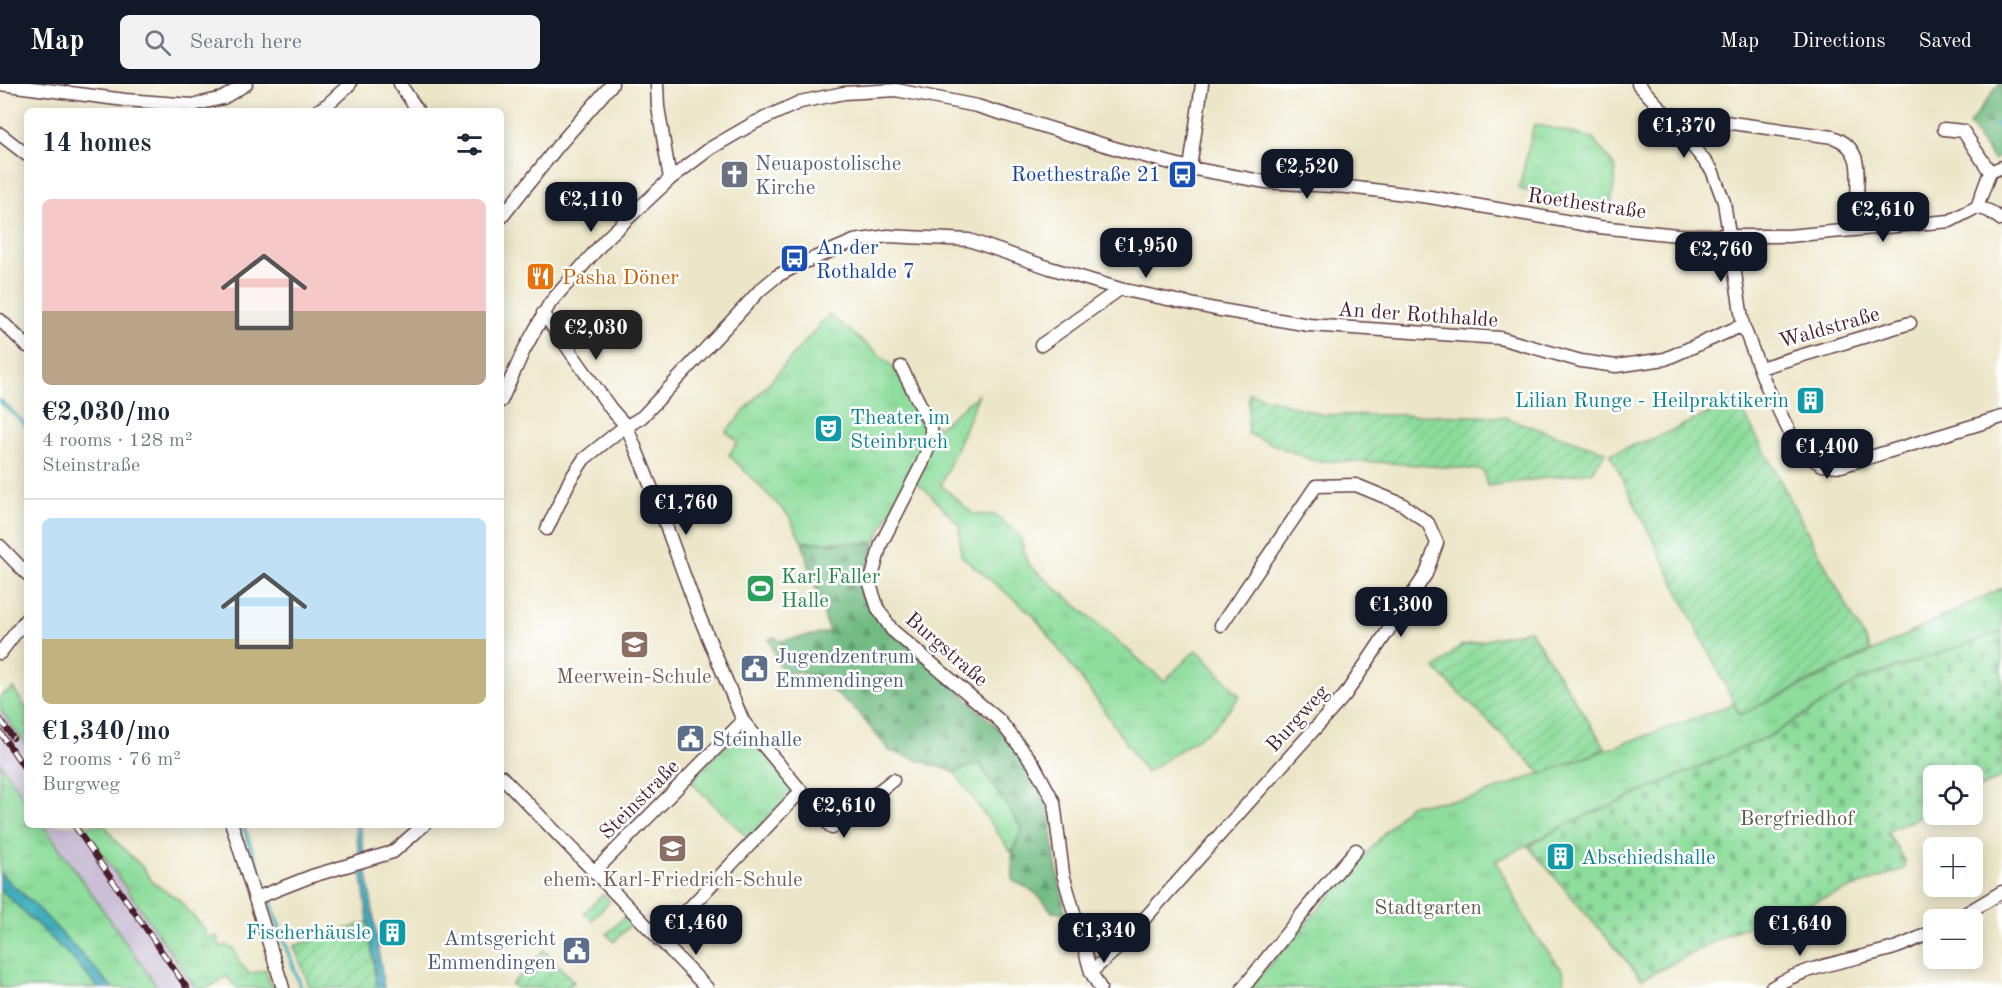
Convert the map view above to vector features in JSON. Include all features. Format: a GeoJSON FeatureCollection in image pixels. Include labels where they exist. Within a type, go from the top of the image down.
{"type":"FeatureCollection","features":[{"type":"Feature","properties":{"kind":"street"},"geometry":{"type":"LineString","coordinates":[[0,84],[125,100],[193,105],[223,98],[246,84]]}},
{"type":"Feature","properties":{"kind":"street"},"geometry":{"type":"LineString","coordinates":[[321,108],[350,84]]}},
{"type":"Feature","properties":{"kind":"street"},"geometry":{"type":"LineString","coordinates":[[400,84],[416,108]]}},
{"type":"Feature","properties":{"kind":"street"},"geometry":{"type":"LineString","coordinates":[[504,214],[558,146],[612,84]]}},
{"type":"Feature","properties":{"kind":"street"},"geometry":{"type":"LineString","coordinates":[[657,84],[658,107],[670,179]]}},
{"type":"Feature","properties":{"kind":"street"},"geometry":{"type":"LineString","coordinates":[[1190,168],[1202,84]]}},
{"type":"Feature","properties":{"kind":"street","name":"Waldstraße"},"geometry":{"type":"LineString","coordinates":[[1638,84],[1712,170],[1724,202],[1743,325],[1760,368],[1802,452],[1822,465],[1841,466],[2002,417]]}},
{"type":"Feature","properties":{"kind":"street","name":"Roethestraße"},"geometry":{"type":"LineString","coordinates":[[504,395],[543,313],[573,274],[606,239],[670,179],[711,148],[753,123],[800,102],[843,93],[896,87],[977,106],[1121,150],[1190,168],[1266,182],[1348,187],[1430,197],[1599,226],[1677,235],[1788,236],[1856,230],[1950,221],[1977,207]]}},
{"type":"Feature","properties":{"kind":"street"},"geometry":{"type":"LineString","coordinates":[[1666,114],[1833,136],[1845,141],[1856,160],[1859,179],[1856,230]]}},
{"type":"Feature","properties":{"kind":"street"},"geometry":{"type":"LineString","coordinates":[[1944,129],[1963,131],[1996,170],[1977,207],[1989,211],[2002,220]]}},
{"type":"Feature","properties":{"kind":"street"},"geometry":{"type":"LineString","coordinates":[[0,134],[24,153]]}},
{"type":"Feature","properties":{"kind":"street","name":"An der Rothhalde"},"geometry":{"type":"LineString","coordinates":[[547,529],[576,469],[584,459],[642,417],[760,290],[790,268],[854,241],[888,236],[969,240],[1120,289],[1215,309],[1309,325],[1500,338],[1581,361],[1616,366],[1665,359],[1743,325]]}},
{"type":"Feature","properties":{"kind":"street"},"geometry":{"type":"LineString","coordinates":[[1041,345],[1120,289]]}},
{"type":"Feature","properties":{"kind":"street"},"geometry":{"type":"LineString","coordinates":[[543,313],[611,409],[627,427],[698,613],[743,721],[832,828],[892,780]]}},
{"type":"Feature","properties":{"kind":"street"},"geometry":{"type":"LineString","coordinates":[[0,320],[24,341]]}},
{"type":"Feature","properties":{"kind":"street","name":"Waldstraße"},"geometry":{"type":"LineString","coordinates":[[1760,368],[1910,323]]}},
{"type":"Feature","properties":{"kind":"street","name":"Burgstraße"},"geometry":{"type":"LineString","coordinates":[[901,368],[931,426],[931,441],[922,464],[881,544],[870,584],[878,609],[892,630],[999,720],[1033,763],[1054,802],[1063,874],[1091,972],[1100,988]]}},
{"type":"Feature","properties":{"kind":"street","name":"Burgweg"},"geometry":{"type":"LineString","coordinates":[[1091,972],[1120,946],[1344,695],[1426,574],[1437,543],[1428,524],[1402,504],[1361,482],[1316,486],[1221,626]]}},
{"type":"Feature","properties":{"kind":"street"},"geometry":{"type":"LineString","coordinates":[[0,546],[24,571]]}},
{"type":"Feature","properties":{"kind":"street"},"geometry":{"type":"LineString","coordinates":[[0,653],[24,622]]}},
{"type":"Feature","properties":{"kind":"street","name":"Steinstraße"},"geometry":{"type":"LineString","coordinates":[[594,872],[743,721]]}},
{"type":"Feature","properties":{"kind":"street"},"geometry":{"type":"LineString","coordinates":[[504,779],[707,988]]}},
{"type":"Feature","properties":{"kind":"street"},"geometry":{"type":"LineString","coordinates":[[659,940],[801,791]]}},
{"type":"Feature","properties":{"kind":"street"},"geometry":{"type":"LineString","coordinates":[[233,828],[284,988]]}},
{"type":"Feature","properties":{"kind":"street"},"geometry":{"type":"LineString","coordinates":[[256,898],[312,876],[393,852],[420,828]]}},
{"type":"Feature","properties":{"kind":"street"},"geometry":{"type":"LineString","coordinates":[[1243,988],[1356,850]]}},
{"type":"Feature","properties":{"kind":"street"},"geometry":{"type":"LineString","coordinates":[[1973,909],[2002,892]]}},
{"type":"Feature","properties":{"kind":"street"},"geometry":{"type":"LineString","coordinates":[[1771,988],[1789,977],[1817,967],[1892,949],[1923,936]]}},
{"type":"Feature","properties":{"kind":"shaded area"},"geometry":{"type":"Polygon","coordinates":[[[0,709],[24,743],[24,798],[0,763],[0,709]]]}},
{"type":"Feature","properties":{"kind":"shaded area"},"geometry":{"type":"Polygon","coordinates":[[[45,828],[84,828],[196,988],[158,988],[45,828]]]}},
{"type":"Feature","properties":{"kind":"green space"},"geometry":{"type":"Polygon","coordinates":[[[1999,84],[2002,84],[2002,154],[1993,160],[1969,124],[1999,84]]]}},
{"type":"Feature","properties":{"kind":"green space"},"geometry":{"type":"Polygon","coordinates":[[[1534,124],[1592,138],[1616,168],[1611,207],[1519,189],[1534,124]]]}},
{"type":"Feature","properties":{"kind":"green space"},"geometry":{"type":"Polygon","coordinates":[[[829,314],[887,361],[897,372],[923,424],[940,426],[979,394],[941,485],[973,514],[995,515],[1020,536],[1028,564],[1164,681],[1196,650],[1200,653],[1240,696],[1213,728],[1146,773],[1097,700],[1033,615],[961,556],[959,525],[925,489],[907,477],[875,543],[802,542],[789,516],[729,455],[738,441],[726,432],[829,314]]]}},
{"type":"Feature","properties":{"kind":"green space"},"geometry":{"type":"Polygon","coordinates":[[[1249,393],[1324,415],[1504,417],[1606,452],[1591,472],[1487,486],[1483,470],[1377,462],[1314,461],[1248,434],[1249,393]]]}},
{"type":"Feature","properties":{"kind":"green space"},"geometry":{"type":"Polygon","coordinates":[[[1737,400],[1871,651],[1740,715],[1610,454],[1662,435],[1737,400]]]}},
{"type":"Feature","properties":{"kind":"green space"},"geometry":{"type":"Polygon","coordinates":[[[802,542],[875,543],[866,574],[866,588],[875,614],[1008,739],[1029,767],[1040,787],[1049,806],[1055,859],[1065,912],[1052,912],[1035,893],[1013,881],[1012,853],[1022,829],[979,764],[954,772],[890,751],[855,709],[815,677],[797,672],[789,673],[779,665],[769,639],[774,637],[781,641],[829,632],[802,542]]]}},
{"type":"Feature","properties":{"kind":"green space","name":"Stadtgarten"},"geometry":{"type":"Polygon","coordinates":[[[2002,588],[2002,632],[1860,680],[1770,736],[1568,824],[1496,861],[1532,931],[1563,971],[1565,988],[1250,988],[1409,805],[1473,798],[1734,704],[1739,714],[1787,693],[2002,588]]]}},
{"type":"Feature","properties":{"kind":"green space"},"geometry":{"type":"Polygon","coordinates":[[[1530,630],[1606,749],[1542,774],[1435,669],[1460,646],[1530,630]]]}},
{"type":"Feature","properties":{"kind":"green space","name":"Bergfriedhof"},"geometry":{"type":"Polygon","coordinates":[[[2002,632],[2002,777],[1983,786],[1983,765],[1923,765],[1923,815],[1887,832],[1905,861],[1904,869],[1733,932],[1642,979],[1528,846],[1568,824],[1770,736],[1860,680],[2002,632]]]}},
{"type":"Feature","properties":{"kind":"green space"},"geometry":{"type":"Polygon","coordinates":[[[13,688],[24,704],[24,743],[0,709],[0,696],[13,688]]]}},
{"type":"Feature","properties":{"kind":"green space"},"geometry":{"type":"Polygon","coordinates":[[[744,728],[794,790],[748,838],[690,781],[744,728]]]}},
{"type":"Feature","properties":{"kind":"green space"},"geometry":{"type":"Polygon","coordinates":[[[0,763],[24,798],[24,828],[45,828],[158,988],[113,988],[38,908],[0,873],[0,763]]]}},
{"type":"Feature","properties":{"kind":"green space"},"geometry":{"type":"Polygon","coordinates":[[[979,764],[1022,829],[1012,853],[954,772],[979,764]]]}},
{"type":"Feature","properties":{"kind":"green space"},"geometry":{"type":"Polygon","coordinates":[[[84,828],[107,828],[115,840],[143,868],[153,883],[178,899],[204,928],[207,938],[217,936],[220,947],[227,945],[230,949],[234,948],[239,962],[249,974],[266,970],[270,984],[279,988],[236,988],[227,976],[208,988],[196,988],[84,828]]]}},
{"type":"Feature","properties":{"kind":"green space"},"geometry":{"type":"Polygon","coordinates":[[[0,889],[73,959],[98,988],[0,988],[0,889]]]}},
{"type":"Feature","properties":{"kind":"green space"},"geometry":{"type":"Polygon","coordinates":[[[603,894],[610,901],[592,920],[584,913],[603,894]]]}},
{"type":"Feature","properties":{"kind":"green space"},"geometry":{"type":"Polygon","coordinates":[[[625,916],[632,923],[614,942],[607,934],[625,916]]]}},
{"type":"Feature","properties":{"kind":"green space"},"geometry":{"type":"Polygon","coordinates":[[[368,922],[377,988],[310,988],[294,946],[368,922]]]}},
{"type":"Feature","properties":{"kind":"green space"},"geometry":{"type":"Polygon","coordinates":[[[544,950],[574,982],[567,988],[516,988],[512,984],[544,950]]]}},
{"type":"Feature","properties":{"kind":"water"},"geometry":{"type":"Polygon","coordinates":[[[355,828],[360,828],[384,988],[377,988],[355,828]]]}},
{"type":"Feature","properties":{"kind":"water"},"geometry":{"type":"Polygon","coordinates":[[[0,873],[38,908],[113,988],[98,988],[73,959],[0,889],[0,873]]]}},
{"type":"Feature","properties":{"kind":"waterway"},"geometry":{"type":"LineString","coordinates":[[1996,125],[2002,121]]}},
{"type":"Feature","properties":{"kind":"waterway"},"geometry":{"type":"LineString","coordinates":[[0,401],[24,423]]}},
{"type":"Feature","properties":{"kind":"waterway"},"geometry":{"type":"LineString","coordinates":[[244,828],[301,988]]}},
{"type":"Feature","properties":{"kind":"railway"},"geometry":{"type":"LineString","coordinates":[[0,719],[13,738]]}},
{"type":"Feature","properties":{"kind":"railway"},"geometry":{"type":"LineString","coordinates":[[0,732],[24,768]]}},
{"type":"Feature","properties":{"kind":"railway"},"geometry":{"type":"LineString","coordinates":[[76,828],[187,988]]}},
{"type":"Feature","properties":{"kind":"place","name":"Roethestraße 21"},"geometry":{"type":"Point","coordinates":[1182,174]}},
{"type":"Feature","properties":{"kind":"place","name":"Neuapostolische Kirche"},"geometry":{"type":"Point","coordinates":[734,175]}},
{"type":"Feature","properties":{"kind":"place","name":"An der Rothalde 7"},"geometry":{"type":"Point","coordinates":[795,259]}},
{"type":"Feature","properties":{"kind":"place","name":"Pasha Döner"},"geometry":{"type":"Point","coordinates":[541,277]}},
{"type":"Feature","properties":{"kind":"place","name":"Lilian Runge - Heilpraktikerin"},"geometry":{"type":"Point","coordinates":[1810,400]}},
{"type":"Feature","properties":{"kind":"place","name":"Theater im Steinbruch"},"geometry":{"type":"Point","coordinates":[829,429]}},
{"type":"Feature","properties":{"kind":"place","name":"Karl Faller Halle"},"geometry":{"type":"Point","coordinates":[760,588]}},
{"type":"Feature","properties":{"kind":"place","name":"Meerwein-Schule"},"geometry":{"type":"Point","coordinates":[634,645]}},
{"type":"Feature","properties":{"kind":"place","name":"Jugendzentrum Emmendingen"},"geometry":{"type":"Point","coordinates":[754,668]}},
{"type":"Feature","properties":{"kind":"place","name":"Steinhalle"},"geometry":{"type":"Point","coordinates":[691,739]}},
{"type":"Feature","properties":{"kind":"place","name":"ehem. Karl-Friedrich-Schule"},"geometry":{"type":"Point","coordinates":[673,848]}},
{"type":"Feature","properties":{"kind":"place","name":"Abschiedshalle"},"geometry":{"type":"Point","coordinates":[1560,857]}},
{"type":"Feature","properties":{"kind":"place","name":"Fischerhäusle"},"geometry":{"type":"Point","coordinates":[392,932]}},
{"type":"Feature","properties":{"kind":"place","name":"Amtsgericht Emmendingen"},"geometry":{"type":"Point","coordinates":[577,950]}}]}
